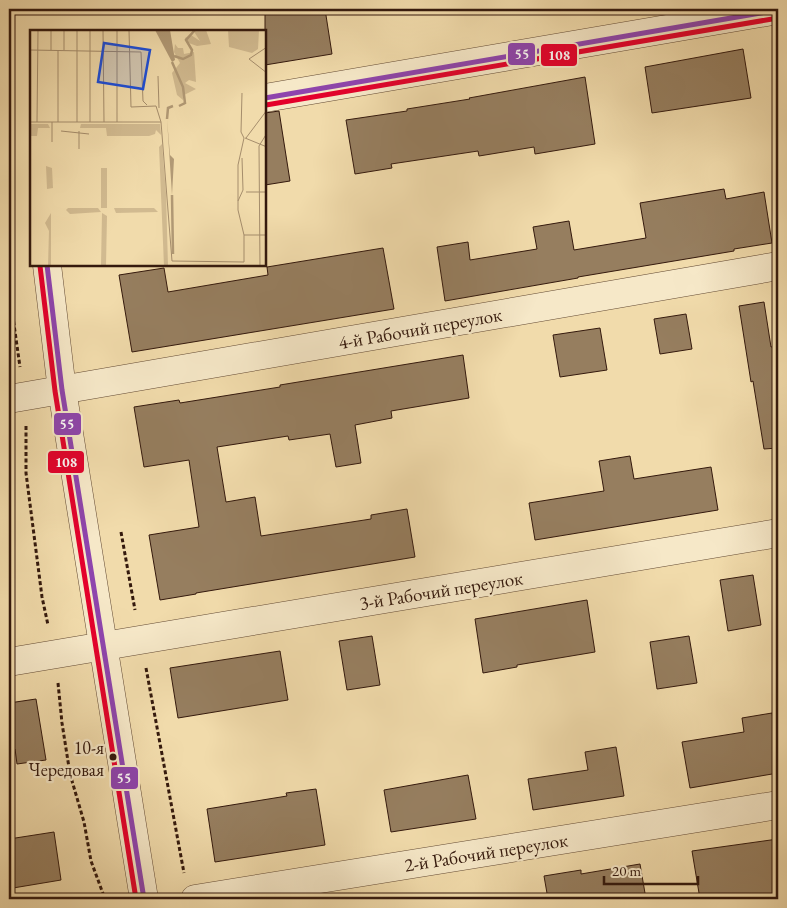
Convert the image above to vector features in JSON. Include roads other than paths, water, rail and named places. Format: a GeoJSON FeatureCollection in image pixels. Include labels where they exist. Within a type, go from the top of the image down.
{"type":"FeatureCollection","features":[{"type":"Feature","properties":{"kind":"street"},"geometry":{"type":"LineString","coordinates":[[266,98],[778,10]]}},
{"type":"Feature","properties":{"kind":"street"},"geometry":{"type":"LineString","coordinates":[[47,266],[62,390],[144,899]]}},
{"type":"Feature","properties":{"kind":"street","name":"4-й Рабочий переулок"},"geometry":{"type":"LineString","coordinates":[[17,398],[778,266]]}},
{"type":"Feature","properties":{"kind":"street","name":"3-й Рабочий переулок"},"geometry":{"type":"LineString","coordinates":[[9,662],[778,534]]}},
{"type":"Feature","properties":{"kind":"street","name":"2-й Рабочий переулок"},"geometry":{"type":"LineString","coordinates":[[190,890],[778,805]]}},
{"type":"Feature","properties":{"kind":"place","name":"10-я Чередовая"},"geometry":{"type":"Point","coordinates":[113,757]}}]}
